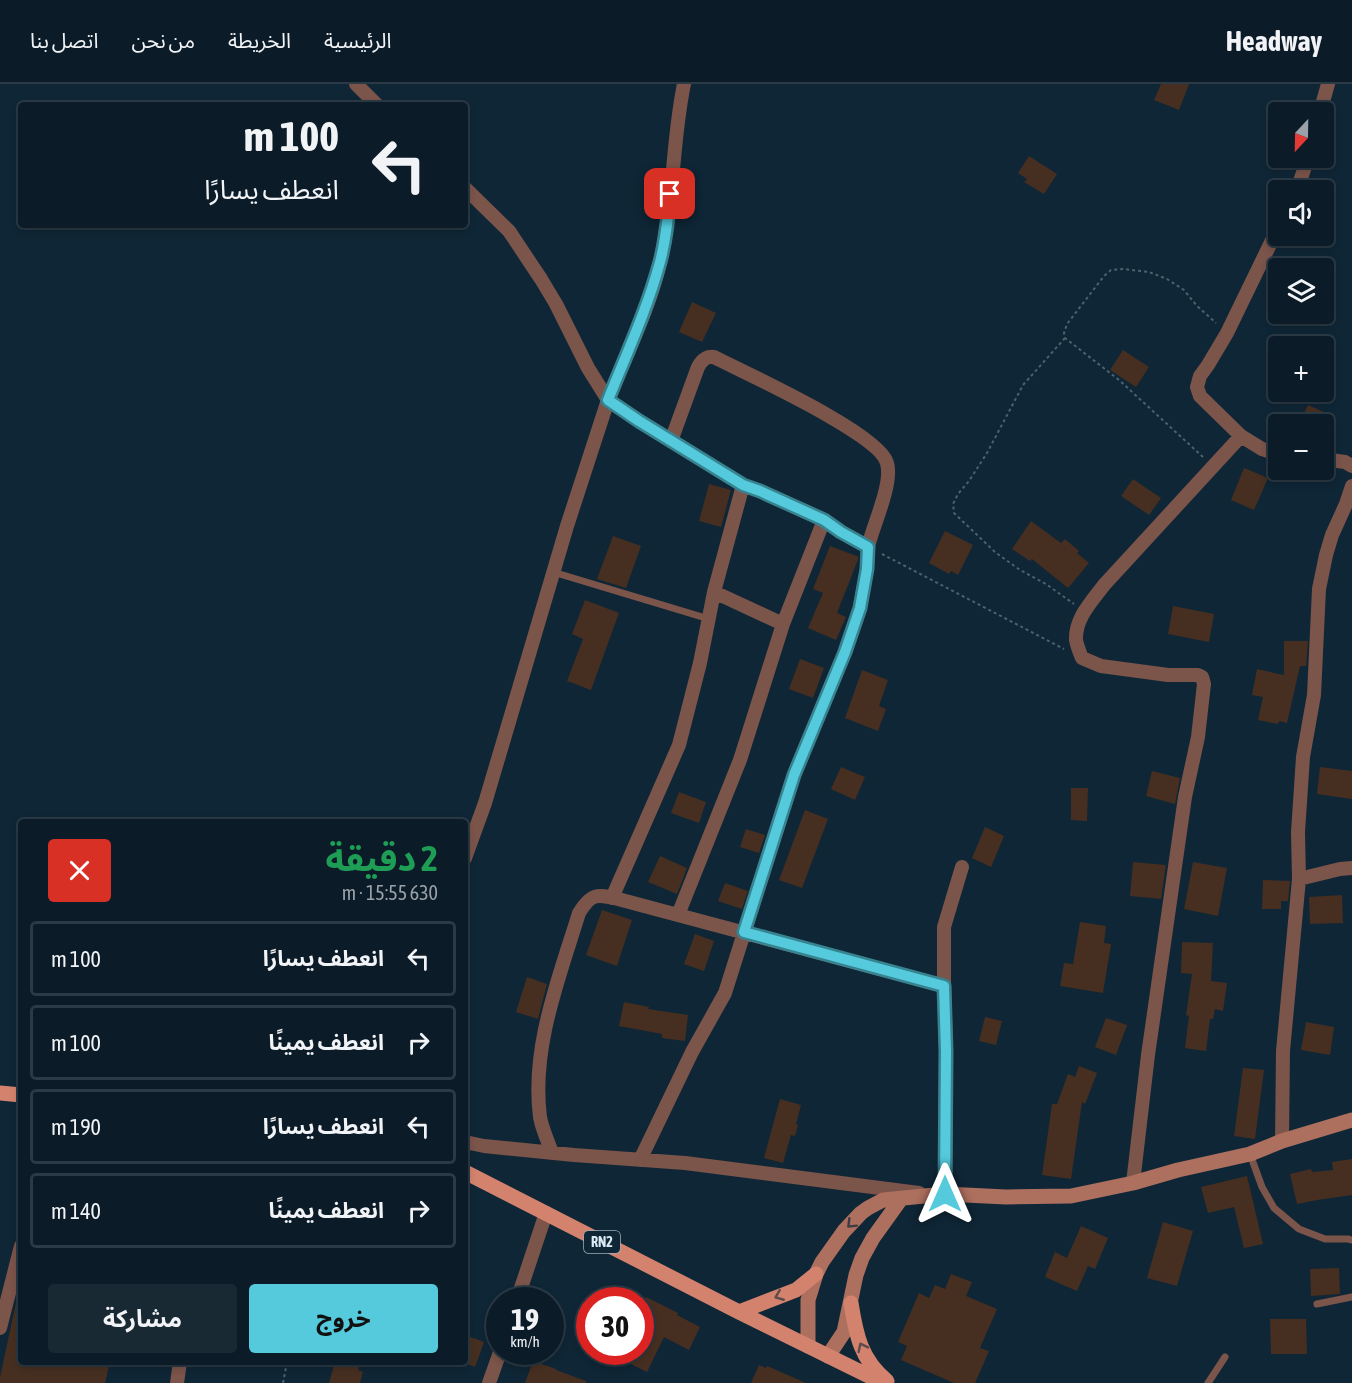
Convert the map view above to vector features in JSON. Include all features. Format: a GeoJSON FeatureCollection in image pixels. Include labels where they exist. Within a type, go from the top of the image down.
{"type":"FeatureCollection","features":[{"type":"Feature","properties":{"kind":"main road"},"geometry":{"type":"LineString","coordinates":[[0,1093],[18,1095]]}},
{"type":"Feature","properties":{"kind":"main road"},"geometry":{"type":"LineString","coordinates":[[808,1346],[808,1300],[816,1274],[844,1231],[861,1213],[883,1200],[938,1194],[1006,1197],[1071,1196],[1250,1154],[1282,1141],[1352,1120]]}},
{"type":"Feature","properties":{"kind":"main road","name":"RN2"},"geometry":{"type":"LineString","coordinates":[[468,1174],[828,1356],[864,1379],[883,1383]]}},
{"type":"Feature","properties":{"kind":"main road"},"geometry":{"type":"LineString","coordinates":[[828,1356],[844,1332],[856,1275],[862,1258],[873,1238],[901,1199]]}},
{"type":"Feature","properties":{"kind":"main road"},"geometry":{"type":"LineString","coordinates":[[739,1312],[796,1290],[816,1274]]}},
{"type":"Feature","properties":{"kind":"main road"},"geometry":{"type":"LineString","coordinates":[[850,1303],[857,1337],[862,1349],[882,1377],[890,1383]]}},
{"type":"Feature","properties":{"kind":"street"},"geometry":{"type":"LineString","coordinates":[[356,84],[374,102]]}},
{"type":"Feature","properties":{"kind":"street"},"geometry":{"type":"LineString","coordinates":[[468,850],[485,803],[553,572],[608,400],[643,317],[661,261],[679,106],[684,84]]}},
{"type":"Feature","properties":{"kind":"street"},"geometry":{"type":"LineString","coordinates":[[1323,102],[1328,84]]}},
{"type":"Feature","properties":{"kind":"street"},"geometry":{"type":"LineString","coordinates":[[468,191],[508,231],[541,279],[588,368],[608,400],[743,485],[824,520],[868,547]]}},
{"type":"Feature","properties":{"kind":"street"},"geometry":{"type":"LineString","coordinates":[[1268,451],[1241,436],[1200,396],[1197,387],[1200,376],[1227,333],[1269,246]]}},
{"type":"Feature","properties":{"kind":"street"},"geometry":{"type":"LineString","coordinates":[[640,1160],[692,1052],[725,993],[794,775],[845,652],[857,617],[867,569],[868,547],[885,492],[888,469],[887,460],[880,450],[858,433],[810,405],[709,356],[698,367],[671,441]]}},
{"type":"Feature","properties":{"kind":"street"},"geometry":{"type":"LineString","coordinates":[[1133,1183],[1148,1055],[1183,808],[1198,737],[1204,684],[1202,677],[1198,675],[1167,675],[1101,666],[1082,658],[1076,641],[1077,627],[1084,610],[1104,585],[1241,436]]}},
{"type":"Feature","properties":{"kind":"street"},"geometry":{"type":"LineString","coordinates":[[1334,460],[1352,466]]}},
{"type":"Feature","properties":{"kind":"street"},"geometry":{"type":"LineString","coordinates":[[612,898],[679,745],[700,663],[714,592],[743,485]]}},
{"type":"Feature","properties":{"kind":"street"},"geometry":{"type":"LineString","coordinates":[[1282,1141],[1283,1051],[1299,879],[1298,832],[1303,757],[1314,695],[1320,590],[1332,535],[1347,504],[1352,486]]}},
{"type":"Feature","properties":{"kind":"street"},"geometry":{"type":"LineString","coordinates":[[678,915],[740,760],[783,624],[824,520]]}},
{"type":"Feature","properties":{"kind":"street"},"geometry":{"type":"LineString","coordinates":[[714,592],[783,624]]}},
{"type":"Feature","properties":{"kind":"street"},"geometry":{"type":"LineString","coordinates":[[468,1143],[552,1153],[685,1163],[938,1194],[946,1051],[944,927],[962,867]]}},
{"type":"Feature","properties":{"kind":"street"},"geometry":{"type":"LineString","coordinates":[[1299,879],[1352,868]]}},
{"type":"Feature","properties":{"kind":"street"},"geometry":{"type":"LineString","coordinates":[[552,1153],[540,1119],[539,1080],[542,1047],[550,1010],[579,914],[584,904],[591,898],[600,895],[944,986]]}},
{"type":"Feature","properties":{"kind":"street"},"geometry":{"type":"LineString","coordinates":[[521,1287],[546,1213]]}},
{"type":"Feature","properties":{"kind":"street"},"geometry":{"type":"LineString","coordinates":[[0,1328],[18,1258]]}},
{"type":"Feature","properties":{"kind":"street"},"geometry":{"type":"LineString","coordinates":[[177,1383],[180,1365]]}},
{"type":"Feature","properties":{"kind":"street"},"geometry":{"type":"LineString","coordinates":[[489,1383],[495,1365]]}},
{"type":"Feature","properties":{"kind":"lane"},"geometry":{"type":"LineString","coordinates":[[553,572],[709,619]]}},
{"type":"Feature","properties":{"kind":"lane"},"geometry":{"type":"LineString","coordinates":[[1250,1154],[1262,1187],[1274,1208],[1299,1229],[1325,1239],[1352,1240]]}},
{"type":"Feature","properties":{"kind":"lane"},"geometry":{"type":"LineString","coordinates":[[1317,1304],[1352,1297]]}},
{"type":"Feature","properties":{"kind":"lane"},"geometry":{"type":"LineString","coordinates":[[1208,1383],[1225,1357]]}},
{"type":"Feature","properties":{"kind":"path"},"geometry":{"type":"LineString","coordinates":[[1214,467],[1119,380],[1065,338],[1064,333],[1067,324],[1104,276],[1111,270],[1123,269],[1149,272],[1167,279],[1184,290],[1197,306],[1227,333]]}},
{"type":"Feature","properties":{"kind":"path"},"geometry":{"type":"LineString","coordinates":[[1065,338],[1023,385],[987,453],[953,504],[954,513],[995,552],[1084,610]]}},
{"type":"Feature","properties":{"kind":"path"},"geometry":{"type":"LineString","coordinates":[[868,547],[1082,658]]}},
{"type":"Feature","properties":{"kind":"path"},"geometry":{"type":"LineString","coordinates":[[283,1383],[286,1365]]}},
{"type":"Feature","properties":{"kind":"building"},"geometry":{"type":"Polygon","coordinates":[[[1161,84],[1189,84],[1179,110],[1154,100],[1161,84]]]}},
{"type":"Feature","properties":{"kind":"building"},"geometry":{"type":"Polygon","coordinates":[[[1029,156],[1057,174],[1044,194],[1024,182],[1027,179],[1018,173],[1029,156]]]}},
{"type":"Feature","properties":{"kind":"building"},"geometry":{"type":"Polygon","coordinates":[[[692,302],[716,313],[702,342],[679,332],[692,302]]]}},
{"type":"Feature","properties":{"kind":"building"},"geometry":{"type":"Polygon","coordinates":[[[1123,350],[1149,367],[1136,387],[1110,370],[1123,350]]]}},
{"type":"Feature","properties":{"kind":"building"},"geometry":{"type":"Polygon","coordinates":[[[1308,405],[1328,414],[1304,414],[1308,405]]]}},
{"type":"Feature","properties":{"kind":"building"},"geometry":{"type":"Polygon","coordinates":[[[1244,468],[1268,478],[1254,510],[1231,500],[1244,468]]]}},
{"type":"Feature","properties":{"kind":"building"},"geometry":{"type":"Polygon","coordinates":[[[1133,479],[1161,498],[1149,515],[1121,496],[1133,479]]]}},
{"type":"Feature","properties":{"kind":"building"},"geometry":{"type":"Polygon","coordinates":[[[709,484],[731,490],[721,527],[699,521],[709,484]]]}},
{"type":"Feature","properties":{"kind":"building"},"geometry":{"type":"Polygon","coordinates":[[[1031,521],[1061,543],[1065,539],[1089,563],[1068,588],[1032,559],[1030,561],[1012,549],[1031,521]]]}},
{"type":"Feature","properties":{"kind":"building"},"geometry":{"type":"Polygon","coordinates":[[[945,531],[973,545],[958,575],[951,571],[949,574],[929,563],[945,531]]]}},
{"type":"Feature","properties":{"kind":"building"},"geometry":{"type":"Polygon","coordinates":[[[613,536],[641,546],[626,588],[597,579],[613,536]]]}},
{"type":"Feature","properties":{"kind":"building"},"geometry":{"type":"Polygon","coordinates":[[[830,546],[859,557],[837,613],[846,617],[836,640],[808,628],[823,593],[813,589],[830,546]]]}},
{"type":"Feature","properties":{"kind":"building"},"geometry":{"type":"Polygon","coordinates":[[[585,600],[619,613],[591,690],[567,681],[583,639],[572,634],[585,600]]]}},
{"type":"Feature","properties":{"kind":"building"},"geometry":{"type":"Polygon","coordinates":[[[1173,606],[1214,614],[1209,642],[1168,634],[1173,606]]]}},
{"type":"Feature","properties":{"kind":"building"},"geometry":{"type":"Polygon","coordinates":[[[1284,641],[1308,641],[1306,666],[1300,666],[1287,723],[1279,721],[1278,724],[1258,720],[1263,697],[1252,695],[1257,669],[1284,675],[1284,641]]]}},
{"type":"Feature","properties":{"kind":"building"},"geometry":{"type":"Polygon","coordinates":[[[800,659],[824,668],[813,698],[789,689],[800,659]]]}},
{"type":"Feature","properties":{"kind":"building"},"geometry":{"type":"Polygon","coordinates":[[[862,670],[888,680],[879,706],[886,709],[878,731],[845,718],[862,670]]]}},
{"type":"Feature","properties":{"kind":"building"},"geometry":{"type":"Polygon","coordinates":[[[841,767],[865,777],[855,800],[831,789],[841,767]]]}},
{"type":"Feature","properties":{"kind":"building"},"geometry":{"type":"Polygon","coordinates":[[[1320,767],[1352,771],[1352,799],[1317,794],[1320,767]]]}},
{"type":"Feature","properties":{"kind":"building"},"geometry":{"type":"Polygon","coordinates":[[[1152,771],[1180,778],[1175,804],[1146,796],[1152,771]]]}},
{"type":"Feature","properties":{"kind":"building"},"geometry":{"type":"Polygon","coordinates":[[[1071,788],[1088,788],[1087,821],[1071,820],[1071,788]]]}},
{"type":"Feature","properties":{"kind":"building"},"geometry":{"type":"Polygon","coordinates":[[[679,792],[706,802],[699,823],[671,813],[679,792]]]}},
{"type":"Feature","properties":{"kind":"building"},"geometry":{"type":"Polygon","coordinates":[[[805,810],[828,819],[802,888],[779,880],[805,810]]]}},
{"type":"Feature","properties":{"kind":"building"},"geometry":{"type":"Polygon","coordinates":[[[985,827],[1004,836],[991,867],[972,858],[985,827]]]}},
{"type":"Feature","properties":{"kind":"building"},"geometry":{"type":"Polygon","coordinates":[[[746,829],[765,835],[759,853],[740,847],[746,829]]]}},
{"type":"Feature","properties":{"kind":"building"},"geometry":{"type":"Polygon","coordinates":[[[660,856],[687,868],[677,894],[648,882],[660,856]]]}},
{"type":"Feature","properties":{"kind":"building"},"geometry":{"type":"Polygon","coordinates":[[[1133,862],[1166,865],[1161,899],[1130,896],[1133,862]]]}},
{"type":"Feature","properties":{"kind":"building"},"geometry":{"type":"Polygon","coordinates":[[[1193,862],[1227,868],[1218,916],[1184,909],[1193,862]]]}},
{"type":"Feature","properties":{"kind":"building"},"geometry":{"type":"Polygon","coordinates":[[[1263,880],[1290,881],[1288,901],[1281,901],[1281,909],[1262,909],[1263,880]]]}},
{"type":"Feature","properties":{"kind":"building"},"geometry":{"type":"Polygon","coordinates":[[[725,883],[748,891],[742,909],[718,901],[725,883]]]}},
{"type":"Feature","properties":{"kind":"building"},"geometry":{"type":"Polygon","coordinates":[[[1342,895],[1343,923],[1310,924],[1309,897],[1342,895]]]}},
{"type":"Feature","properties":{"kind":"building"},"geometry":{"type":"Polygon","coordinates":[[[602,910],[632,920],[617,966],[586,955],[602,910]]]}},
{"type":"Feature","properties":{"kind":"building"},"geometry":{"type":"Polygon","coordinates":[[[1080,922],[1106,926],[1104,943],[1111,944],[1103,993],[1060,986],[1064,963],[1073,964],[1080,922]]]}},
{"type":"Feature","properties":{"kind":"building"},"geometry":{"type":"Polygon","coordinates":[[[695,934],[714,941],[704,971],[684,964],[695,934]]]}},
{"type":"Feature","properties":{"kind":"building"},"geometry":{"type":"Polygon","coordinates":[[[1182,942],[1213,943],[1211,981],[1227,983],[1223,1011],[1215,1009],[1213,1019],[1210,1019],[1206,1051],[1185,1048],[1189,1016],[1186,1015],[1192,974],[1181,973],[1182,942]]]}},
{"type":"Feature","properties":{"kind":"building"},"geometry":{"type":"Polygon","coordinates":[[[527,977],[547,984],[538,1019],[516,1012],[527,977]]]}},
{"type":"Feature","properties":{"kind":"building"},"geometry":{"type":"Polygon","coordinates":[[[624,1002],[649,1007],[648,1009],[688,1015],[685,1041],[662,1038],[662,1034],[619,1026],[624,1002]]]}},
{"type":"Feature","properties":{"kind":"building"},"geometry":{"type":"Polygon","coordinates":[[[985,1017],[1002,1021],[996,1045],[979,1041],[985,1017]]]}},
{"type":"Feature","properties":{"kind":"building"},"geometry":{"type":"Polygon","coordinates":[[[1106,1018],[1127,1025],[1116,1055],[1095,1047],[1106,1018]]]}},
{"type":"Feature","properties":{"kind":"building"},"geometry":{"type":"Polygon","coordinates":[[[1306,1022],[1334,1027],[1330,1055],[1301,1050],[1306,1022]]]}},
{"type":"Feature","properties":{"kind":"building"},"geometry":{"type":"Polygon","coordinates":[[[1079,1066],[1097,1073],[1085,1104],[1082,1102],[1071,1179],[1042,1175],[1052,1104],[1057,1104],[1068,1074],[1075,1077],[1079,1066]]]}},
{"type":"Feature","properties":{"kind":"building"},"geometry":{"type":"Polygon","coordinates":[[[1243,1068],[1264,1070],[1255,1139],[1234,1136],[1243,1068]]]}},
{"type":"Feature","properties":{"kind":"building"},"geometry":{"type":"Polygon","coordinates":[[[780,1099],[801,1105],[795,1136],[791,1135],[783,1163],[764,1158],[780,1099]]]}},
{"type":"Feature","properties":{"kind":"building"},"geometry":{"type":"Polygon","coordinates":[[[1352,1159],[1352,1195],[1297,1204],[1290,1174],[1311,1169],[1312,1172],[1333,1170],[1332,1162],[1352,1159]]]}},
{"type":"Feature","properties":{"kind":"building"},"geometry":{"type":"Polygon","coordinates":[[[1247,1176],[1263,1244],[1244,1248],[1234,1207],[1208,1213],[1201,1187],[1247,1176]]]}},
{"type":"Feature","properties":{"kind":"building"},"geometry":{"type":"Polygon","coordinates":[[[1163,1222],[1193,1231],[1177,1286],[1147,1278],[1163,1222]]]}},
{"type":"Feature","properties":{"kind":"building"},"geometry":{"type":"Polygon","coordinates":[[[1081,1226],[1108,1238],[1095,1269],[1088,1266],[1077,1291],[1045,1277],[1055,1252],[1067,1258],[1081,1226]]]}},
{"type":"Feature","properties":{"kind":"building"},"geometry":{"type":"Polygon","coordinates":[[[1339,1268],[1340,1294],[1311,1296],[1310,1269],[1339,1268]]]}},
{"type":"Feature","properties":{"kind":"building"},"geometry":{"type":"Polygon","coordinates":[[[951,1274],[972,1282],[966,1296],[997,1309],[980,1348],[989,1351],[975,1383],[954,1383],[901,1360],[907,1346],[898,1342],[919,1293],[929,1298],[935,1285],[945,1289],[951,1274]]]}},
{"type":"Feature","properties":{"kind":"building"},"geometry":{"type":"Polygon","coordinates":[[[654,1301],[700,1327],[689,1350],[664,1337],[654,1358],[654,1301]]]}},
{"type":"Feature","properties":{"kind":"building"},"geometry":{"type":"Polygon","coordinates":[[[16,1303],[18,1303],[18,1365],[109,1365],[105,1383],[0,1383],[16,1303]]]}},
{"type":"Feature","properties":{"kind":"building"},"geometry":{"type":"Polygon","coordinates":[[[1270,1319],[1306,1319],[1307,1354],[1271,1354],[1270,1319]]]}},
{"type":"Feature","properties":{"kind":"building"},"geometry":{"type":"Polygon","coordinates":[[[468,1336],[484,1342],[475,1367],[468,1364],[468,1336]]]}},
{"type":"Feature","properties":{"kind":"building"},"geometry":{"type":"Polygon","coordinates":[[[334,1365],[360,1365],[358,1370],[363,1372],[360,1383],[329,1383],[334,1365]]]}},
{"type":"Feature","properties":{"kind":"building"},"geometry":{"type":"Polygon","coordinates":[[[532,1365],[544,1365],[586,1381],[586,1383],[525,1383],[532,1365]]]}},
{"type":"Feature","properties":{"kind":"building"},"geometry":{"type":"Polygon","coordinates":[[[633,1365],[650,1365],[647,1372],[633,1365]]]}},
{"type":"Feature","properties":{"kind":"building"},"geometry":{"type":"Polygon","coordinates":[[[759,1365],[766,1368],[767,1366],[806,1383],[751,1383],[759,1365]]]}},
{"type":"Feature","properties":{"kind":"route"},"geometry":{"type":"LineString","coordinates":[[670,194],[661,261],[643,317],[608,400],[743,485],[824,520],[868,547],[867,569],[860,608],[845,652],[794,775],[744,932],[944,986],[945,1194]]}}]}
